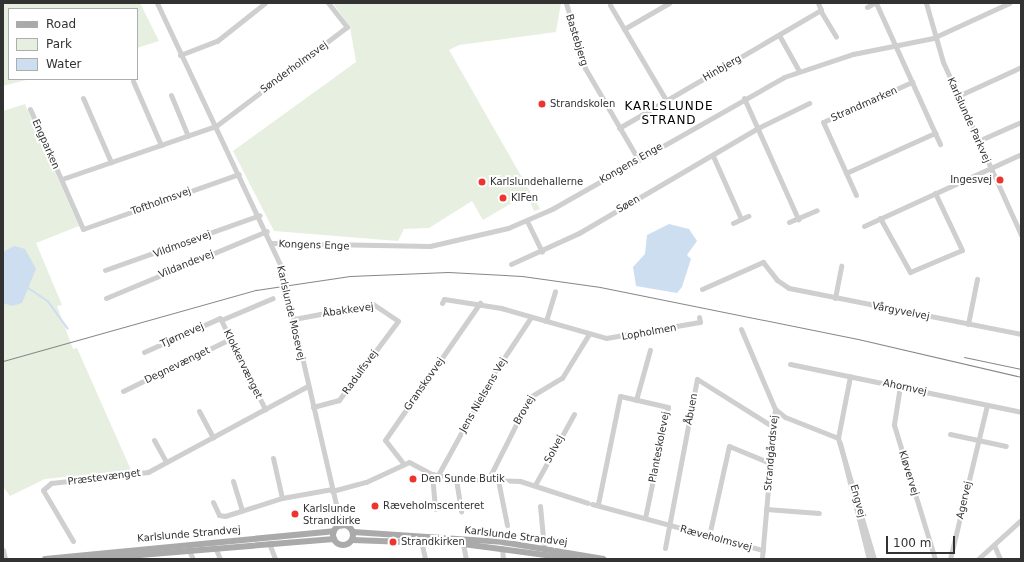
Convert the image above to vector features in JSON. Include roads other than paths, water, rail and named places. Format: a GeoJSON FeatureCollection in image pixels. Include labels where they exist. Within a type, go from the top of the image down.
{"type":"FeatureCollection","features":[{"type":"Feature","properties":{"kind":"main road"},"geometry":{"type":"LineString","coordinates":[[341,526],[353,532],[352,540],[342,545],[334,539],[334,531],[341,526]]}},
{"type":"Feature","properties":{"kind":"main road","name":"Karlslunde Strandvej"},"geometry":{"type":"LineString","coordinates":[[45,559],[334,531]]}},
{"type":"Feature","properties":{"kind":"main road","name":"Karlslunde Strandvej"},"geometry":{"type":"LineString","coordinates":[[353,532],[544,548],[604,559]]}},
{"type":"Feature","properties":{"kind":"main road","name":"Karlslunde Strandvej"},"geometry":{"type":"LineString","coordinates":[[91,559],[141,556],[188,548],[334,539]]}},
{"type":"Feature","properties":{"kind":"main road","name":"Karlslunde Strandvej"},"geometry":{"type":"LineString","coordinates":[[352,540],[421,541],[463,544],[502,548],[546,556],[575,559]]}},
{"type":"Feature","properties":{"kind":"street","name":"Karlslunde Mosevej"},"geometry":{"type":"LineString","coordinates":[[157,3],[180,56],[260,215],[272,243],[294,319],[341,526]]}},
{"type":"Feature","properties":{"kind":"street"},"geometry":{"type":"LineString","coordinates":[[180,56],[217,41],[265,3]]}},
{"type":"Feature","properties":{"kind":"street","name":"Sønderholmsvej"},"geometry":{"type":"LineString","coordinates":[[216,126],[347,27],[328,3]]}},
{"type":"Feature","properties":{"kind":"street","name":"Bastebjerg"},"geometry":{"type":"LineString","coordinates":[[566,3],[585,68],[638,160]]}},
{"type":"Feature","properties":{"kind":"street"},"geometry":{"type":"LineString","coordinates":[[624,29],[669,3]]}},
{"type":"Feature","properties":{"kind":"street"},"geometry":{"type":"LineString","coordinates":[[818,3],[820,10],[836,37]]}},
{"type":"Feature","properties":{"kind":"street"},"geometry":{"type":"LineString","coordinates":[[867,8],[875,3],[940,144]]}},
{"type":"Feature","properties":{"kind":"street","name":"Karlslunde Parkvej"},"geometry":{"type":"LineString","coordinates":[[926,3],[933,38],[1021,235]]}},
{"type":"Feature","properties":{"kind":"street","name":"Kongens Enge"},"geometry":{"type":"LineString","coordinates":[[272,243],[430,246],[527,221],[638,160],[744,98],[799,71],[853,54],[933,38],[1010,3]]}},
{"type":"Feature","properties":{"kind":"street"},"geometry":{"type":"LineString","coordinates":[[610,5],[666,100]]}},
{"type":"Feature","properties":{"kind":"street","name":"Hinbjerg"},"geometry":{"type":"LineString","coordinates":[[620,128],[820,10]]}},
{"type":"Feature","properties":{"kind":"street"},"geometry":{"type":"LineString","coordinates":[[779,35],[799,71]]}},
{"type":"Feature","properties":{"kind":"street"},"geometry":{"type":"LineString","coordinates":[[958,96],[1021,67]]}},
{"type":"Feature","properties":{"kind":"street"},"geometry":{"type":"LineString","coordinates":[[133,81],[161,145]]}},
{"type":"Feature","properties":{"kind":"street","name":"Strandmarken"},"geometry":{"type":"LineString","coordinates":[[856,195],[823,122],[912,82]]}},
{"type":"Feature","properties":{"kind":"street"},"geometry":{"type":"LineString","coordinates":[[171,95],[188,136]]}},
{"type":"Feature","properties":{"kind":"street"},"geometry":{"type":"LineString","coordinates":[[83,98],[111,162]]}},
{"type":"Feature","properties":{"kind":"street"},"geometry":{"type":"LineString","coordinates":[[744,98],[798,219]]}},
{"type":"Feature","properties":{"kind":"street","name":"Søen"},"geometry":{"type":"LineString","coordinates":[[511,264],[542,252],[713,156],[758,128],[809,103]]}},
{"type":"Feature","properties":{"kind":"street","name":"Engparken"},"geometry":{"type":"LineString","coordinates":[[30,109],[83,229]]}},
{"type":"Feature","properties":{"kind":"street"},"geometry":{"type":"LineString","coordinates":[[978,141],[1021,122]]}},
{"type":"Feature","properties":{"kind":"street","name":"Engparken"},"geometry":{"type":"LineString","coordinates":[[62,179],[216,126]]}},
{"type":"Feature","properties":{"kind":"street"},"geometry":{"type":"LineString","coordinates":[[846,173],[934,133]]}},
{"type":"Feature","properties":{"kind":"street"},"geometry":{"type":"LineString","coordinates":[[864,226],[1021,154]]}},
{"type":"Feature","properties":{"kind":"street"},"geometry":{"type":"LineString","coordinates":[[713,156],[742,219]]}},
{"type":"Feature","properties":{"kind":"street","name":"Toftholmsvej"},"geometry":{"type":"LineString","coordinates":[[83,229],[239,174]]}},
{"type":"Feature","properties":{"kind":"street"},"geometry":{"type":"LineString","coordinates":[[880,218],[910,272],[962,250],[935,193]]}},
{"type":"Feature","properties":{"kind":"street"},"geometry":{"type":"LineString","coordinates":[[789,222],[817,210]]}},
{"type":"Feature","properties":{"kind":"street","name":"Vildmosevej"},"geometry":{"type":"LineString","coordinates":[[105,270],[260,215]]}},
{"type":"Feature","properties":{"kind":"street"},"geometry":{"type":"LineString","coordinates":[[733,222],[748,216]]}},
{"type":"Feature","properties":{"kind":"street"},"geometry":{"type":"LineString","coordinates":[[527,221],[542,252]]}},
{"type":"Feature","properties":{"kind":"street","name":"Vildandevej"},"geometry":{"type":"LineString","coordinates":[[106,298],[267,231]]}},
{"type":"Feature","properties":{"kind":"street","name":"Vårgyvelvej"},"geometry":{"type":"LineString","coordinates":[[702,289],[763,262],[782,285],[835,298],[1021,334]]}},
{"type":"Feature","properties":{"kind":"street"},"geometry":{"type":"LineString","coordinates":[[835,298],[841,266]]}},
{"type":"Feature","properties":{"kind":"street"},"geometry":{"type":"LineString","coordinates":[[968,324],[977,279]]}},
{"type":"Feature","properties":{"kind":"street"},"geometry":{"type":"LineString","coordinates":[[546,321],[555,291]]}},
{"type":"Feature","properties":{"kind":"street","name":"Tjørnevej"},"geometry":{"type":"LineString","coordinates":[[144,352],[273,298]]}},
{"type":"Feature","properties":{"kind":"street","name":"Lopholmen"},"geometry":{"type":"LineString","coordinates":[[442,303],[444,299],[480,303],[589,334],[619,338],[700,322],[699,317]]}},
{"type":"Feature","properties":{"kind":"street","name":"Granskovvej"},"geometry":{"type":"LineString","coordinates":[[403,463],[385,440],[480,303]]}},
{"type":"Feature","properties":{"kind":"street","name":"Åbakkevej"},"geometry":{"type":"LineString","coordinates":[[294,319],[373,304],[398,321]]}},
{"type":"Feature","properties":{"kind":"street","name":"Jens Nielsens Vej"},"geometry":{"type":"LineString","coordinates":[[435,475],[494,373],[531,317]]}},
{"type":"Feature","properties":{"kind":"street","name":"Klokkervænget"},"geometry":{"type":"LineString","coordinates":[[221,319],[266,409]]}},
{"type":"Feature","properties":{"kind":"street","name":"Radulfsvej"},"geometry":{"type":"LineString","coordinates":[[313,407],[339,400],[398,321]]}},
{"type":"Feature","properties":{"kind":"street","name":"Strandgårdsvej"},"geometry":{"type":"LineString","coordinates":[[741,329],[775,409],[772,426],[762,559]]}},
{"type":"Feature","properties":{"kind":"street","name":"Brovej"},"geometry":{"type":"LineString","coordinates":[[488,480],[530,396],[562,378],[589,334]]}},
{"type":"Feature","properties":{"kind":"street","name":"Degnevænget"},"geometry":{"type":"LineString","coordinates":[[123,392],[230,339]]}},
{"type":"Feature","properties":{"kind":"street"},"geometry":{"type":"LineString","coordinates":[[636,400],[650,350]]}},
{"type":"Feature","properties":{"kind":"street","name":"Ahornvej"},"geometry":{"type":"LineString","coordinates":[[790,364],[1021,412]]}},
{"type":"Feature","properties":{"kind":"street"},"geometry":{"type":"LineString","coordinates":[[775,409],[785,417],[839,441],[850,376]]}},
{"type":"Feature","properties":{"kind":"street","name":"Åbuen"},"geometry":{"type":"LineString","coordinates":[[668,525],[697,379],[772,426]]}},
{"type":"Feature","properties":{"kind":"street","name":"Præstevænget"},"geometry":{"type":"LineString","coordinates":[[73,541],[43,490],[51,483],[139,474],[166,462],[308,386]]}},
{"type":"Feature","properties":{"kind":"street","name":"Kløvervej"},"geometry":{"type":"LineString","coordinates":[[900,386],[894,425],[935,559]]}},
{"type":"Feature","properties":{"kind":"street","name":"Planteskolevej"},"geometry":{"type":"LineString","coordinates":[[598,504],[620,396],[668,407],[644,518]]}},
{"type":"Feature","properties":{"kind":"street","name":"Agervej"},"geometry":{"type":"LineString","coordinates":[[950,559],[987,405]]}},
{"type":"Feature","properties":{"kind":"street"},"geometry":{"type":"LineString","coordinates":[[199,411],[213,437]]}},
{"type":"Feature","properties":{"kind":"street","name":"Solvej"},"geometry":{"type":"LineString","coordinates":[[535,485],[574,414]]}},
{"type":"Feature","properties":{"kind":"street"},"geometry":{"type":"LineString","coordinates":[[950,434],[1006,446]]}},
{"type":"Feature","properties":{"kind":"street"},"geometry":{"type":"LineString","coordinates":[[154,440],[166,462]]}},
{"type":"Feature","properties":{"kind":"street","name":"Engvej"},"geometry":{"type":"LineString","coordinates":[[839,441],[869,559]]}},
{"type":"Feature","properties":{"kind":"street","name":"Engvej"},"geometry":{"type":"LineString","coordinates":[[839,441],[874,559]]}},
{"type":"Feature","properties":{"kind":"street"},"geometry":{"type":"LineString","coordinates":[[709,536],[729,446],[770,463]]}},
{"type":"Feature","properties":{"kind":"street"},"geometry":{"type":"LineString","coordinates":[[273,458],[282,498]]}},
{"type":"Feature","properties":{"kind":"street"},"geometry":{"type":"LineString","coordinates":[[213,502],[221,517],[282,498],[332,490],[366,482],[403,463]]}},
{"type":"Feature","properties":{"kind":"street","name":"Ræveholmsvej"},"geometry":{"type":"LineString","coordinates":[[403,463],[435,475],[456,479],[498,480],[535,485],[590,504],[598,504],[668,525],[763,550]]}},
{"type":"Feature","properties":{"kind":"street"},"geometry":{"type":"LineString","coordinates":[[435,475],[435,509]]}},
{"type":"Feature","properties":{"kind":"street"},"geometry":{"type":"LineString","coordinates":[[456,479],[461,512]]}},
{"type":"Feature","properties":{"kind":"street"},"geometry":{"type":"LineString","coordinates":[[498,480],[507,525]]}},
{"type":"Feature","properties":{"kind":"street"},"geometry":{"type":"LineString","coordinates":[[233,481],[242,511]]}},
{"type":"Feature","properties":{"kind":"street"},"geometry":{"type":"LineString","coordinates":[[540,506],[544,548]]}},
{"type":"Feature","properties":{"kind":"street"},"geometry":{"type":"LineString","coordinates":[[766,510],[819,513]]}},
{"type":"Feature","properties":{"kind":"street"},"geometry":{"type":"LineString","coordinates":[[978,559],[1021,520]]}},
{"type":"Feature","properties":{"kind":"street","name":"Ræveholmsvej"},"geometry":{"type":"LineString","coordinates":[[665,548],[668,525]]}},
{"type":"Feature","properties":{"kind":"street"},"geometry":{"type":"LineString","coordinates":[[421,541],[425,559]]}},
{"type":"Feature","properties":{"kind":"street"},"geometry":{"type":"LineString","coordinates":[[269,543],[275,559]]}},
{"type":"Feature","properties":{"kind":"street"},"geometry":{"type":"LineString","coordinates":[[463,544],[466,559]]}},
{"type":"Feature","properties":{"kind":"street"},"geometry":{"type":"LineString","coordinates":[[994,545],[1000,559]]}},
{"type":"Feature","properties":{"kind":"street"},"geometry":{"type":"LineString","coordinates":[[215,547],[220,559]]}},
{"type":"Feature","properties":{"kind":"street"},"geometry":{"type":"LineString","coordinates":[[188,548],[193,559]]}},
{"type":"Feature","properties":{"kind":"street"},"geometry":{"type":"LineString","coordinates":[[502,548],[503,559]]}},
{"type":"Feature","properties":{"kind":"street"},"geometry":{"type":"LineString","coordinates":[[3,550],[5,559]]}},
{"type":"Feature","properties":{"kind":"water"},"geometry":{"type":"Polygon","coordinates":[[[669,224],[689,229],[697,241],[687,255],[691,259],[682,287],[677,293],[636,286],[633,267],[645,254],[647,235],[669,224]]]}},
{"type":"Feature","properties":{"kind":"water"},"geometry":{"type":"Polygon","coordinates":[[[14,246],[25,249],[36,269],[22,303],[12,306],[3,303],[3,252],[14,246]]]}},
{"type":"Feature","properties":{"kind":"waterway"},"geometry":{"type":"LineString","coordinates":[[27,287],[48,301],[68,329]]}},
{"type":"Feature","properties":{"kind":"tram line"},"geometry":{"type":"LineString","coordinates":[[3,361],[256,290],[350,276],[448,272],[522,276],[600,287],[858,339],[1021,377]]}},
{"type":"Feature","properties":{"kind":"tram line"},"geometry":{"type":"LineString","coordinates":[[964,357],[1021,369]]}},
{"type":"Feature","properties":{"kind":"place","name":"Strandskolen"},"geometry":{"type":"Point","coordinates":[542,104]}},
{"type":"Feature","properties":{"kind":"place","name":"Ingesvej"},"geometry":{"type":"Point","coordinates":[1000,180]}},
{"type":"Feature","properties":{"kind":"place","name":"Karlslundehallerne"},"geometry":{"type":"Point","coordinates":[482,182]}},
{"type":"Feature","properties":{"kind":"place","name":"KIFen"},"geometry":{"type":"Point","coordinates":[503,198]}},
{"type":"Feature","properties":{"kind":"place","name":"Den Sunde Butik"},"geometry":{"type":"Point","coordinates":[413,479]}},
{"type":"Feature","properties":{"kind":"place","name":"Ræveholmscenteret"},"geometry":{"type":"Point","coordinates":[375,506]}},
{"type":"Feature","properties":{"kind":"place","name":"Karlslunde Strandkirke"},"geometry":{"type":"Point","coordinates":[295,514]}},
{"type":"Feature","properties":{"kind":"place","name":"Strandkirken"},"geometry":{"type":"Point","coordinates":[393,542]}},
{"type":"Feature","properties":{"kind":"district","name":"KARLSLUNDE STRAND"},"geometry":{"type":"Point","coordinates":[669,114]}}]}
